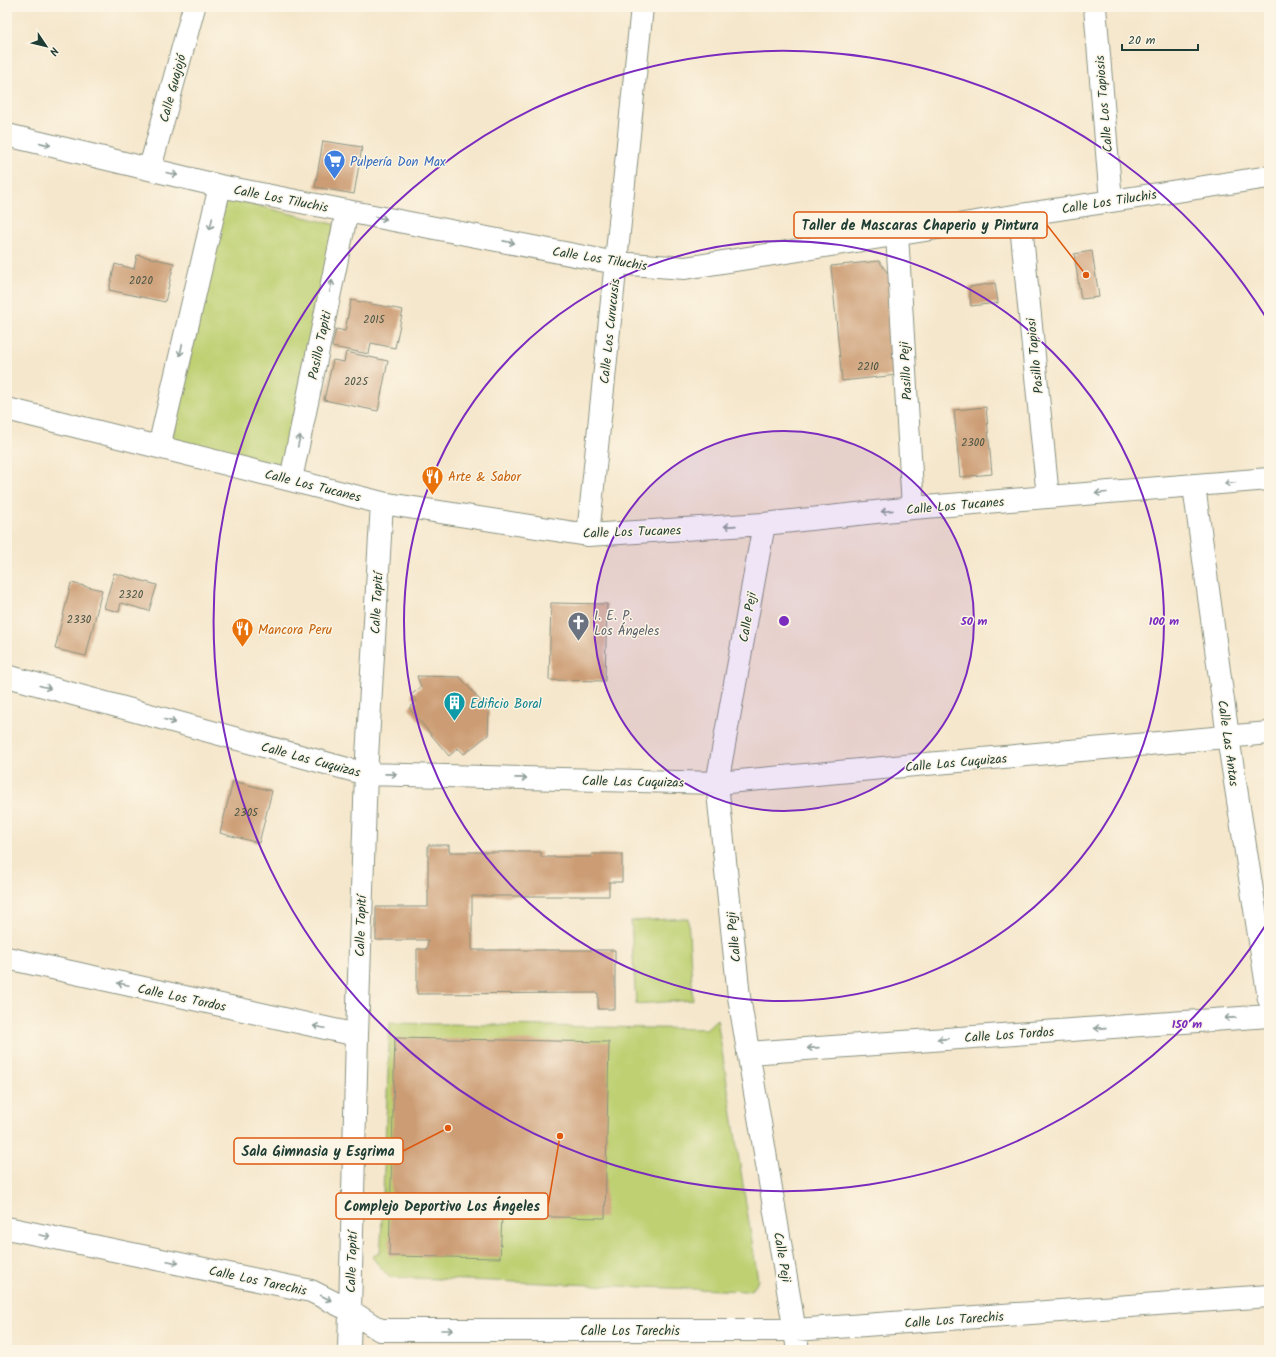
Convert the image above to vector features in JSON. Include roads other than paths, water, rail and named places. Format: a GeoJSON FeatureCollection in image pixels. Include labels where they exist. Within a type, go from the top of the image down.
{"type":"FeatureCollection","features":[{"type":"Feature","properties":{"kind":"street","name":"Calle Guajojó"},"geometry":{"type":"LineString","coordinates":[[150,168],[194,7]]}},
{"type":"Feature","properties":{"kind":"street","name":"Calle Los Curucusis"},"geometry":{"type":"LineString","coordinates":[[588,535],[642,7]]}},
{"type":"Feature","properties":{"kind":"street","name":"Calle Los Tapiosis"},"geometry":{"type":"LineString","coordinates":[[1095,7],[1111,201]]}},
{"type":"Feature","properties":{"kind":"street","name":"Calle Los Tiluchis"},"geometry":{"type":"LineString","coordinates":[[7,135],[150,168],[220,186],[347,211],[616,263],[685,268],[1269,177]]}},
{"type":"Feature","properties":{"kind":"street"},"geometry":{"type":"LineString","coordinates":[[159,447],[220,186]]}},
{"type":"Feature","properties":{"kind":"street","name":"Pasillo Tapiti"},"geometry":{"type":"LineString","coordinates":[[291,479],[347,211]]}},
{"type":"Feature","properties":{"kind":"street","name":"Pasillo Tapiosi"},"geometry":{"type":"LineString","coordinates":[[1020,215],[1048,497]]}},
{"type":"Feature","properties":{"kind":"street","name":"Pasillo Peji"},"geometry":{"type":"LineString","coordinates":[[897,234],[913,508]]}},
{"type":"Feature","properties":{"kind":"street","name":"Calle Los Tucanes"},"geometry":{"type":"LineString","coordinates":[[7,409],[382,503],[588,535],[764,524],[913,508],[1269,479]]}},
{"type":"Feature","properties":{"kind":"street","name":"Calle Las Antas"},"geometry":{"type":"LineString","coordinates":[[1194,486],[1228,737],[1269,999]]}},
{"type":"Feature","properties":{"kind":"street","name":"Calle Tapití"},"geometry":{"type":"LineString","coordinates":[[349,1350],[357,1035],[366,774],[382,503]]}},
{"type":"Feature","properties":{"kind":"street","name":"Calle Peji"},"geometry":{"type":"LineString","coordinates":[[764,524],[717,783],[739,997],[797,1340]]}},
{"type":"Feature","properties":{"kind":"street","name":"Calle Las Cuquizas"},"geometry":{"type":"LineString","coordinates":[[7,676],[366,774],[717,783],[1228,737],[1269,732]]}},
{"type":"Feature","properties":{"kind":"street","name":"Calle Los Tordos"},"geometry":{"type":"LineString","coordinates":[[7,958],[357,1035]]}},
{"type":"Feature","properties":{"kind":"street","name":"Calle Los Tordos"},"geometry":{"type":"LineString","coordinates":[[748,1053],[1269,1016]]}},
{"type":"Feature","properties":{"kind":"street","name":"Calle Los Tarechis"},"geometry":{"type":"LineString","coordinates":[[7,1228],[311,1291],[349,1310],[380,1330],[797,1340],[1269,1296]]}},
{"type":"Feature","properties":{"kind":"place","name":"Pulpería Don Max"},"geometry":{"type":"Point","coordinates":[334,180]}},
{"type":"Feature","properties":{"kind":"place","name":"Taller de Mascaras Chaperio y Pintura"},"geometry":{"type":"Point","coordinates":[1086,275]}},
{"type":"Feature","properties":{"kind":"place","name":"Arte & Sabor"},"geometry":{"type":"Point","coordinates":[432,496]}},
{"type":"Feature","properties":{"kind":"place","name":"I. E. P. Los Ángeles"},"geometry":{"type":"Point","coordinates":[578,642]}},
{"type":"Feature","properties":{"kind":"place","name":"Mancora Peru"},"geometry":{"type":"Point","coordinates":[242,648]}},
{"type":"Feature","properties":{"kind":"place","name":"Edificio Boral"},"geometry":{"type":"Point","coordinates":[455,722]}},
{"type":"Feature","properties":{"kind":"place","name":"Sala Gimnasia y Esgrima"},"geometry":{"type":"Point","coordinates":[448,1128]}},
{"type":"Feature","properties":{"kind":"place","name":"Complejo Deportivo Los Ángeles"},"geometry":{"type":"Point","coordinates":[560,1136]}}]}
